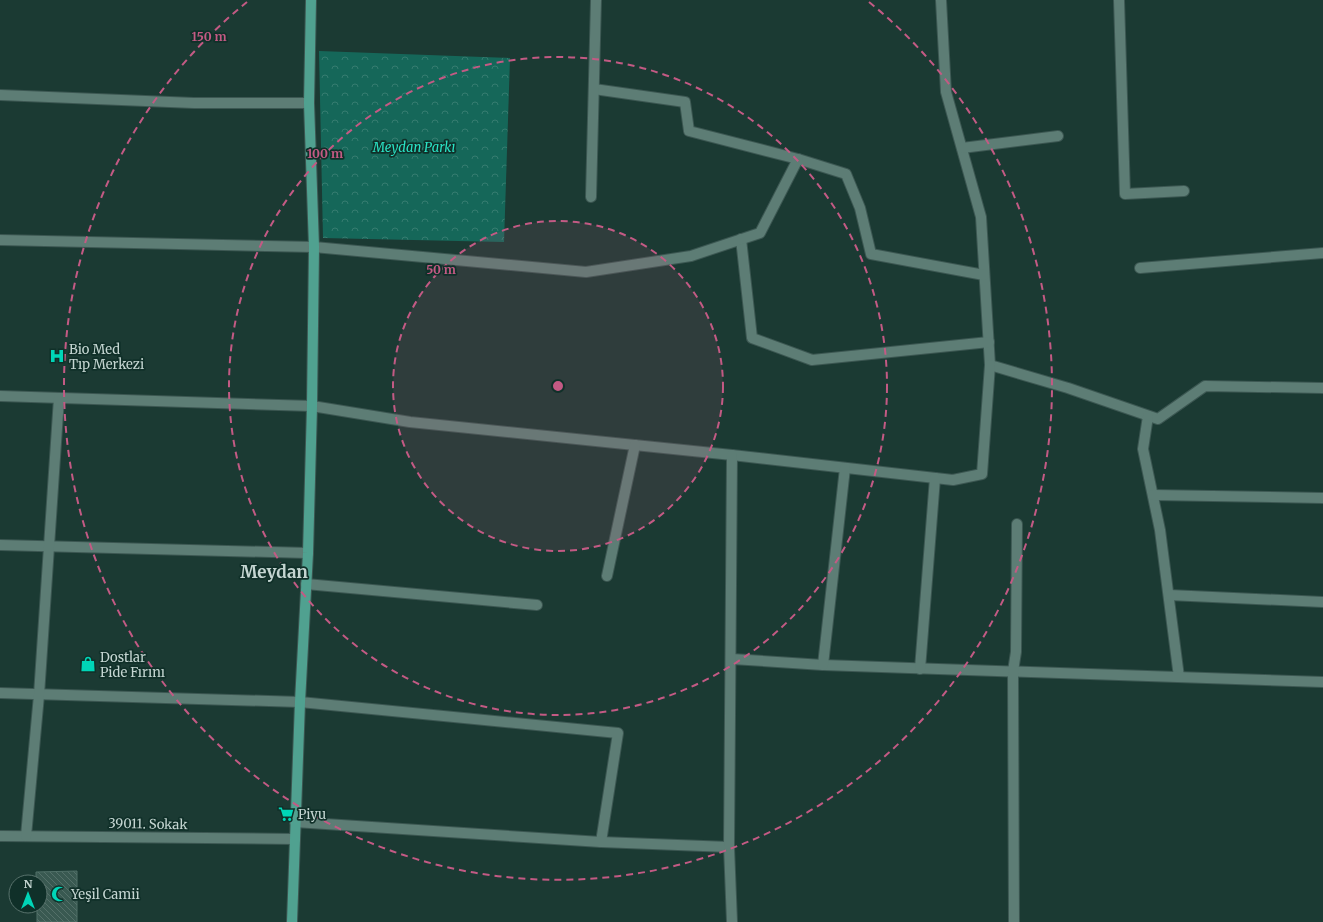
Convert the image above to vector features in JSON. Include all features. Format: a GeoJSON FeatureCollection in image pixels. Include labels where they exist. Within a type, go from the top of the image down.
{"type":"FeatureCollection","features":[{"type":"Feature","properties":{"kind":"main road"},"geometry":{"type":"LineString","coordinates":[[292,922],[300,702],[308,553],[312,406],[314,247],[309,103],[310,0]]}},
{"type":"Feature","properties":{"kind":"street"},"geometry":{"type":"LineString","coordinates":[[591,197],[596,0]]}},
{"type":"Feature","properties":{"kind":"street"},"geometry":{"type":"LineString","coordinates":[[0,396],[312,406],[410,422],[635,444],[953,480],[982,474],[990,365],[981,217],[946,92],[941,0]]}},
{"type":"Feature","properties":{"kind":"street"},"geometry":{"type":"LineString","coordinates":[[1119,0],[1125,194],[1184,191]]}},
{"type":"Feature","properties":{"kind":"street"},"geometry":{"type":"LineString","coordinates":[[594,89],[685,102],[689,131],[798,158],[846,174],[860,208],[871,254],[984,275]]}},
{"type":"Feature","properties":{"kind":"street"},"geometry":{"type":"LineString","coordinates":[[0,95],[194,103],[309,103]]}},
{"type":"Feature","properties":{"kind":"street"},"geometry":{"type":"LineString","coordinates":[[962,148],[1058,136]]}},
{"type":"Feature","properties":{"kind":"street"},"geometry":{"type":"LineString","coordinates":[[0,240],[314,247],[586,272],[691,256],[760,233],[798,158]]}},
{"type":"Feature","properties":{"kind":"street"},"geometry":{"type":"LineString","coordinates":[[741,239],[752,338],[812,360],[989,342]]}},
{"type":"Feature","properties":{"kind":"street"},"geometry":{"type":"LineString","coordinates":[[1140,268],[1323,253]]}},
{"type":"Feature","properties":{"kind":"street"},"geometry":{"type":"LineString","coordinates":[[990,365],[1068,388],[1158,419],[1205,386],[1323,388]]}},
{"type":"Feature","properties":{"kind":"street"},"geometry":{"type":"LineString","coordinates":[[26,836],[39,695],[59,398]]}},
{"type":"Feature","properties":{"kind":"street"},"geometry":{"type":"LineString","coordinates":[[1148,416],[1143,449],[1160,530],[1179,677]]}},
{"type":"Feature","properties":{"kind":"street"},"geometry":{"type":"LineString","coordinates":[[607,576],[635,444]]}},
{"type":"Feature","properties":{"kind":"street"},"geometry":{"type":"LineString","coordinates":[[732,455],[732,659],[729,847],[732,922]]}},
{"type":"Feature","properties":{"kind":"street"},"geometry":{"type":"LineString","coordinates":[[823,665],[845,468]]}},
{"type":"Feature","properties":{"kind":"street"},"geometry":{"type":"LineString","coordinates":[[920,669],[935,478]]}},
{"type":"Feature","properties":{"kind":"street"},"geometry":{"type":"LineString","coordinates":[[1153,494],[1323,498]]}},
{"type":"Feature","properties":{"kind":"street"},"geometry":{"type":"LineString","coordinates":[[1014,922],[1013,671],[1016,652],[1017,524]]}},
{"type":"Feature","properties":{"kind":"street"},"geometry":{"type":"LineString","coordinates":[[0,545],[308,553]]}},
{"type":"Feature","properties":{"kind":"street"},"geometry":{"type":"LineString","coordinates":[[306,584],[537,605]]}},
{"type":"Feature","properties":{"kind":"street"},"geometry":{"type":"LineString","coordinates":[[1169,595],[1323,602]]}},
{"type":"Feature","properties":{"kind":"street"},"geometry":{"type":"LineString","coordinates":[[732,659],[920,669],[1323,682]]}},
{"type":"Feature","properties":{"kind":"street"},"geometry":{"type":"LineString","coordinates":[[0,693],[300,702],[618,733],[601,842]]}},
{"type":"Feature","properties":{"kind":"street"},"geometry":{"type":"LineString","coordinates":[[295,822],[601,842],[729,847]]}},
{"type":"Feature","properties":{"kind":"street","name":"39011. Sokak"},"geometry":{"type":"LineString","coordinates":[[0,836],[295,839]]}},
{"type":"Feature","properties":{"kind":"green space","name":"Meydan Parkı"},"geometry":{"type":"Polygon","coordinates":[[[319,51],[510,58],[504,242],[323,238],[319,51]]]}},
{"type":"Feature","properties":{"kind":"building","name":"Yeşil Camii"},"geometry":{"type":"Polygon","coordinates":[[[77,871],[77,922],[37,922],[37,914],[48,914],[48,874],[36,874],[36,872],[77,871]]]}},
{"type":"Feature","properties":{"kind":"place","name":"Bio Med Tıp Merkezi"},"geometry":{"type":"Point","coordinates":[57,356]}},
{"type":"Feature","properties":{"kind":"place","name":"Dostlar Pide Fırını"},"geometry":{"type":"Point","coordinates":[88,664]}},
{"type":"Feature","properties":{"kind":"place","name":"Piyu"},"geometry":{"type":"Point","coordinates":[286,814]}},
{"type":"Feature","properties":{"kind":"place","name":"Yeşil Camii"},"geometry":{"type":"Point","coordinates":[59,894]}},
{"type":"Feature","properties":{"kind":"district","name":"Meydan"},"geometry":{"type":"Point","coordinates":[274,572]}}]}
